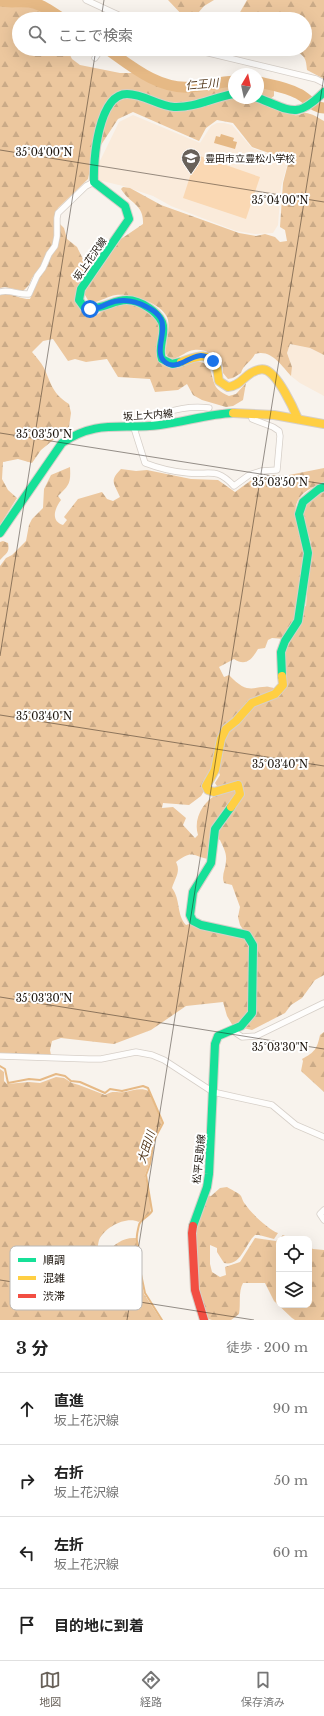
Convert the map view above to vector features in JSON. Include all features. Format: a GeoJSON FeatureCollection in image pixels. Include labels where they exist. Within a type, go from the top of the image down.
{"type":"FeatureCollection","features":[{"type":"Feature","properties":{"kind":"main road"},"geometry":{"type":"LineString","coordinates":[[264,100],[298,111],[306,108],[324,92]]}},
{"type":"Feature","properties":{"kind":"main road"},"geometry":{"type":"LineString","coordinates":[[94,182],[93,170],[105,111],[109,104],[119,96],[126,94],[165,106],[176,107],[192,106],[228,95]]}},
{"type":"Feature","properties":{"kind":"main road","name":"坂上花沢線"},"geometry":{"type":"LineString","coordinates":[[94,182],[101,189],[125,204],[129,214],[129,219],[81,289],[79,297],[80,303],[84,307],[95,309],[124,299],[156,311],[161,319],[163,327],[160,353],[164,361],[171,364],[178,364],[197,356],[206,356],[215,364],[219,382],[228,387],[237,386],[255,370],[267,370],[273,376],[295,410],[298,419]]}},
{"type":"Feature","properties":{"kind":"main road","name":"坂上大内線"},"geometry":{"type":"LineString","coordinates":[[0,533],[55,452],[70,437],[83,430],[96,427],[134,428],[180,422],[214,415],[250,414],[298,419],[324,424]]}},
{"type":"Feature","properties":{"kind":"main road"},"geometry":{"type":"LineString","coordinates":[[233,1031],[238,1029],[252,1013],[253,945],[247,935],[201,925],[193,921],[190,916],[193,892],[211,863],[215,829],[240,794],[240,788],[238,785],[214,792],[208,790],[206,786],[208,779],[214,772],[219,742],[226,729],[233,724],[250,705],[276,694],[283,685],[281,651],[298,621],[308,554],[298,514],[303,502],[319,488],[324,487]]}},
{"type":"Feature","properties":{"kind":"main road","name":"松平足助線"},"geometry":{"type":"LineString","coordinates":[[204,1320],[195,1290],[192,1233],[194,1222],[208,1182],[216,1040],[218,1036],[233,1031]]}},
{"type":"Feature","properties":{"kind":"street"},"geometry":{"type":"LineString","coordinates":[[86,0],[111,12]]}},
{"type":"Feature","properties":{"kind":"street"},"geometry":{"type":"LineString","coordinates":[[221,56],[316,79],[324,83]]}},
{"type":"Feature","properties":{"kind":"street"},"geometry":{"type":"LineString","coordinates":[[0,292],[10,292],[22,295],[29,294],[36,276],[43,268],[49,254],[55,246],[58,236],[58,213],[86,186],[94,182]]}},
{"type":"Feature","properties":{"kind":"street"},"geometry":{"type":"LineString","coordinates":[[151,426],[157,419],[181,409],[193,407],[209,408]]}},
{"type":"Feature","properties":{"kind":"street"},"geometry":{"type":"LineString","coordinates":[[134,428],[145,463],[156,467],[189,474],[214,473],[226,478],[234,486],[249,475],[261,471],[277,470],[280,436],[279,431],[273,427],[252,419],[250,414]]}},
{"type":"Feature","properties":{"kind":"street"},"geometry":{"type":"LineString","coordinates":[[233,1031],[242,1037],[256,1036],[324,1003]]}},
{"type":"Feature","properties":{"kind":"street"},"geometry":{"type":"LineString","coordinates":[[0,1056],[101,1059],[136,1052],[144,1053],[164,1060],[213,1092],[272,1105],[293,1123],[324,1136]]}},
{"type":"Feature","properties":{"kind":"street"},"geometry":{"type":"LineString","coordinates":[[324,1210],[320,1214],[324,1220]]}},
{"type":"Feature","properties":{"kind":"shaded area","name":"豊田市立豊松小学校"},"geometry":{"type":"Polygon","coordinates":[[[133,115],[200,143],[211,126],[217,123],[232,125],[252,148],[288,162],[281,187],[278,225],[273,233],[255,234],[236,231],[171,206],[153,196],[123,186],[98,180],[96,169],[119,122],[133,115]]]}},
{"type":"Feature","properties":{"kind":"shaded area"},"geometry":{"type":"Polygon","coordinates":[[[221,134],[234,138],[233,141],[237,142],[235,149],[214,143],[216,136],[220,137],[221,134]]]}},
{"type":"Feature","properties":{"kind":"shaded area"},"geometry":{"type":"Polygon","coordinates":[[[197,155],[260,177],[246,219],[183,198],[197,155]]]}},
{"type":"Feature","properties":{"kind":"shaded area"},"geometry":{"type":"Polygon","coordinates":[[[290,344],[310,348],[324,355],[324,396],[300,383],[291,376],[292,367],[287,353],[290,344]]]}},
{"type":"Feature","properties":{"kind":"green space"},"geometry":{"type":"Polygon","coordinates":[[[168,0],[214,0],[204,6],[199,12],[179,12],[168,0]]]}},
{"type":"Feature","properties":{"kind":"green space"},"geometry":{"type":"Polygon","coordinates":[[[247,0],[324,0],[324,79],[307,70],[306,62],[303,56],[312,56],[312,12],[240,12],[247,0]]]}},
{"type":"Feature","properties":{"kind":"green space"},"geometry":{"type":"Polygon","coordinates":[[[0,3],[13,6],[28,5],[46,12],[12,12],[12,56],[70,56],[80,65],[120,73],[139,73],[155,83],[185,90],[200,90],[228,84],[228,93],[180,103],[164,103],[123,90],[113,95],[103,106],[88,179],[58,208],[53,245],[47,252],[44,262],[32,278],[29,285],[23,291],[5,287],[0,288],[0,3]]]}},
{"type":"Feature","properties":{"kind":"green space"},"geometry":{"type":"Polygon","coordinates":[[[264,86],[269,87],[274,91],[274,96],[270,99],[264,97],[264,86]]]}},
{"type":"Feature","properties":{"kind":"green space"},"geometry":{"type":"Polygon","coordinates":[[[124,99],[136,99],[165,108],[228,99],[228,104],[264,104],[294,115],[309,113],[324,121],[324,355],[310,348],[290,344],[287,353],[292,367],[291,376],[275,359],[261,353],[255,354],[243,368],[241,373],[228,379],[223,373],[220,361],[214,355],[206,351],[191,351],[173,359],[168,357],[166,354],[168,320],[161,309],[146,301],[130,296],[116,295],[93,303],[89,302],[85,295],[85,291],[121,239],[143,224],[143,217],[139,208],[121,189],[123,187],[130,188],[161,205],[239,233],[256,236],[265,234],[275,237],[280,242],[287,241],[285,230],[280,227],[283,183],[289,160],[252,147],[233,123],[217,120],[206,128],[199,141],[133,112],[118,119],[99,148],[109,111],[118,101],[124,99]]]}},
{"type":"Feature","properties":{"kind":"green space"},"geometry":{"type":"Polygon","coordinates":[[[59,223],[64,228],[67,239],[77,247],[85,263],[85,272],[77,294],[78,304],[86,314],[92,317],[119,303],[126,303],[146,309],[153,314],[157,320],[160,335],[161,362],[171,368],[176,368],[192,362],[202,362],[208,365],[216,387],[229,396],[236,394],[246,383],[243,400],[233,406],[226,407],[202,400],[193,395],[187,384],[178,390],[155,392],[150,379],[118,377],[107,359],[86,362],[75,359],[68,361],[53,339],[43,341],[32,352],[43,366],[56,392],[69,404],[71,413],[69,427],[41,450],[32,463],[18,459],[3,462],[2,479],[8,490],[17,498],[0,525],[0,294],[8,294],[30,299],[40,274],[48,265],[52,252],[59,242],[59,223]]]}},
{"type":"Feature","properties":{"kind":"green space"},"geometry":{"type":"Polygon","coordinates":[[[70,467],[70,481],[58,496],[61,500],[55,514],[56,521],[63,525],[67,520],[64,517],[78,499],[102,492],[107,499],[113,501],[120,497],[114,479],[121,469],[136,471],[147,470],[191,479],[218,480],[235,492],[257,476],[289,475],[324,468],[324,483],[310,489],[301,496],[296,504],[297,523],[304,555],[298,611],[285,639],[272,638],[268,640],[265,648],[258,649],[248,661],[242,662],[234,659],[219,667],[224,677],[229,675],[243,687],[269,687],[276,689],[273,693],[263,696],[230,725],[213,769],[205,778],[203,785],[204,791],[201,796],[189,805],[163,803],[162,808],[173,807],[186,818],[183,825],[195,838],[198,835],[197,823],[200,811],[208,801],[222,792],[234,790],[238,792],[219,818],[208,859],[192,854],[185,856],[176,862],[178,872],[172,888],[177,897],[181,916],[186,925],[192,923],[242,935],[250,945],[251,1007],[242,1024],[233,1026],[227,1016],[223,1002],[186,1006],[151,1030],[114,1044],[61,1038],[52,1041],[50,1050],[51,1055],[29,1056],[0,1054],[0,566],[6,558],[12,555],[26,541],[29,525],[32,519],[43,508],[44,489],[51,475],[70,467]]]}},
{"type":"Feature","properties":{"kind":"green space"},"geometry":{"type":"Polygon","coordinates":[[[324,490],[324,975],[315,980],[302,998],[291,1005],[285,1013],[252,1030],[243,1028],[247,1025],[256,957],[240,925],[238,917],[240,907],[232,885],[224,883],[223,877],[226,864],[225,853],[220,840],[214,837],[241,793],[225,785],[217,786],[215,783],[220,775],[218,770],[225,733],[250,707],[278,695],[284,650],[303,607],[306,606],[311,543],[301,513],[310,498],[324,490]]]}},
{"type":"Feature","properties":{"kind":"green space"},"geometry":{"type":"Polygon","coordinates":[[[3,541],[8,543],[8,549],[7,553],[0,560],[0,542],[3,541]]]}},
{"type":"Feature","properties":{"kind":"green space"},"geometry":{"type":"Polygon","coordinates":[[[324,1032],[324,1092],[301,1071],[302,1059],[315,1050],[320,1035],[324,1032]]]}},
{"type":"Feature","properties":{"kind":"green space"},"geometry":{"type":"Polygon","coordinates":[[[0,1069],[4,1072],[4,1081],[7,1084],[29,1082],[40,1083],[56,1077],[64,1078],[72,1083],[105,1095],[113,1092],[124,1092],[140,1089],[149,1091],[162,1123],[153,1140],[149,1164],[145,1175],[151,1204],[150,1213],[139,1222],[128,1220],[111,1227],[102,1235],[98,1246],[10,1246],[10,1310],[142,1310],[142,1284],[144,1294],[161,1320],[0,1320],[0,1069]]]}},
{"type":"Feature","properties":{"kind":"green space"},"geometry":{"type":"Polygon","coordinates":[[[227,1187],[240,1195],[244,1203],[255,1216],[269,1228],[278,1233],[274,1239],[255,1235],[239,1258],[235,1262],[230,1263],[224,1263],[217,1252],[217,1248],[210,1245],[210,1264],[212,1272],[220,1277],[226,1275],[225,1267],[240,1262],[255,1238],[276,1241],[276,1303],[265,1283],[243,1283],[241,1287],[239,1314],[231,1320],[212,1320],[205,1318],[197,1288],[194,1232],[206,1195],[211,1196],[220,1188],[227,1187]]]}},
{"type":"Feature","properties":{"kind":"green space"},"geometry":{"type":"Polygon","coordinates":[[[136,1238],[138,1246],[114,1246],[127,1239],[136,1238]]]}},
{"type":"Feature","properties":{"kind":"green space"},"geometry":{"type":"Polygon","coordinates":[[[312,1248],[324,1250],[324,1320],[295,1320],[281,1308],[312,1308],[312,1248]]]}},
{"type":"Feature","properties":{"kind":"waterway","name":"仁王川"},"geometry":{"type":"LineString","coordinates":[[0,1],[38,4],[52,12]]}},
{"type":"Feature","properties":{"kind":"waterway","name":"仁王川"},"geometry":{"type":"LineString","coordinates":[[117,56],[146,76],[168,85],[191,87],[228,82]]}},
{"type":"Feature","properties":{"kind":"waterway","name":"仁王川"},"geometry":{"type":"LineString","coordinates":[[264,83],[279,86],[294,92],[320,108],[324,108]]}},
{"type":"Feature","properties":{"kind":"waterway","name":"大田川"},"geometry":{"type":"LineString","coordinates":[[0,1066],[5,1069],[8,1083],[29,1079],[40,1080],[56,1074],[65,1076],[71,1081],[80,1082],[105,1093],[110,1089],[122,1091],[143,1086],[148,1088],[163,1123],[154,1140],[150,1164],[146,1175],[152,1211],[141,1221],[139,1225],[137,1237],[138,1246]]}},
{"type":"Feature","properties":{"kind":"waterway","name":"大田川"},"geometry":{"type":"LineString","coordinates":[[142,1279],[145,1293],[162,1320]]}},
{"type":"Feature","properties":{"kind":"traffic: fast"},"geometry":{"type":"LineString","coordinates":[[264,100],[286,109],[293,110],[307,106],[324,92]]}},
{"type":"Feature","properties":{"kind":"traffic: fast"},"geometry":{"type":"LineString","coordinates":[[181,362],[172,364],[162,359],[162,322],[149,308],[139,302],[130,300],[122,300],[100,307],[84,307],[79,300],[81,289],[129,219],[125,206],[94,182],[96,145],[104,116],[109,105],[117,97],[127,94],[139,96],[162,105],[182,107],[228,95]]}},
{"type":"Feature","properties":{"kind":"traffic: fast"},"geometry":{"type":"LineString","coordinates":[[0,533],[62,443],[75,436],[98,428],[160,425],[233,413]]}},
{"type":"Feature","properties":{"kind":"traffic: fast"},"geometry":{"type":"LineString","coordinates":[[282,676],[281,652],[285,641],[298,621],[308,553],[299,514],[303,502],[319,489],[324,487]]}},
{"type":"Feature","properties":{"kind":"traffic: fast"},"geometry":{"type":"LineString","coordinates":[[193,1226],[207,1187],[209,1174],[215,1044],[218,1036],[241,1026],[252,1013],[253,945],[247,935],[201,925],[193,921],[190,915],[193,892],[211,863],[215,829],[231,807]]}},
{"type":"Feature","properties":{"kind":"traffic: slow"},"geometry":{"type":"LineString","coordinates":[[181,362],[202,356],[211,358],[217,368],[219,381],[228,387],[238,383],[255,371],[264,369],[271,373],[280,385],[298,419]]}},
{"type":"Feature","properties":{"kind":"traffic: slow"},"geometry":{"type":"LineString","coordinates":[[233,413],[274,415],[324,424]]}},
{"type":"Feature","properties":{"kind":"traffic: slow"},"geometry":{"type":"LineString","coordinates":[[231,807],[240,794],[238,785],[214,792],[208,790],[206,786],[215,770],[221,739],[226,729],[236,721],[252,703],[275,694],[283,685],[282,676]]}},
{"type":"Feature","properties":{"kind":"traffic: jam"},"geometry":{"type":"LineString","coordinates":[[193,1226],[192,1233],[195,1290],[204,1320]]}},
{"type":"Feature","properties":{"kind":"place","name":"豊田市立豊松小学校"},"geometry":{"type":"Point","coordinates":[191,175]}},
{"type":"Feature","properties":{"kind":"route"},"geometry":{"type":"LineString","coordinates":[[90,309],[95,309],[124,299],[156,311],[161,319],[163,327],[163,338],[160,353],[161,358],[164,361],[171,364],[178,364],[197,356],[206,356],[213,361]]}}]}
